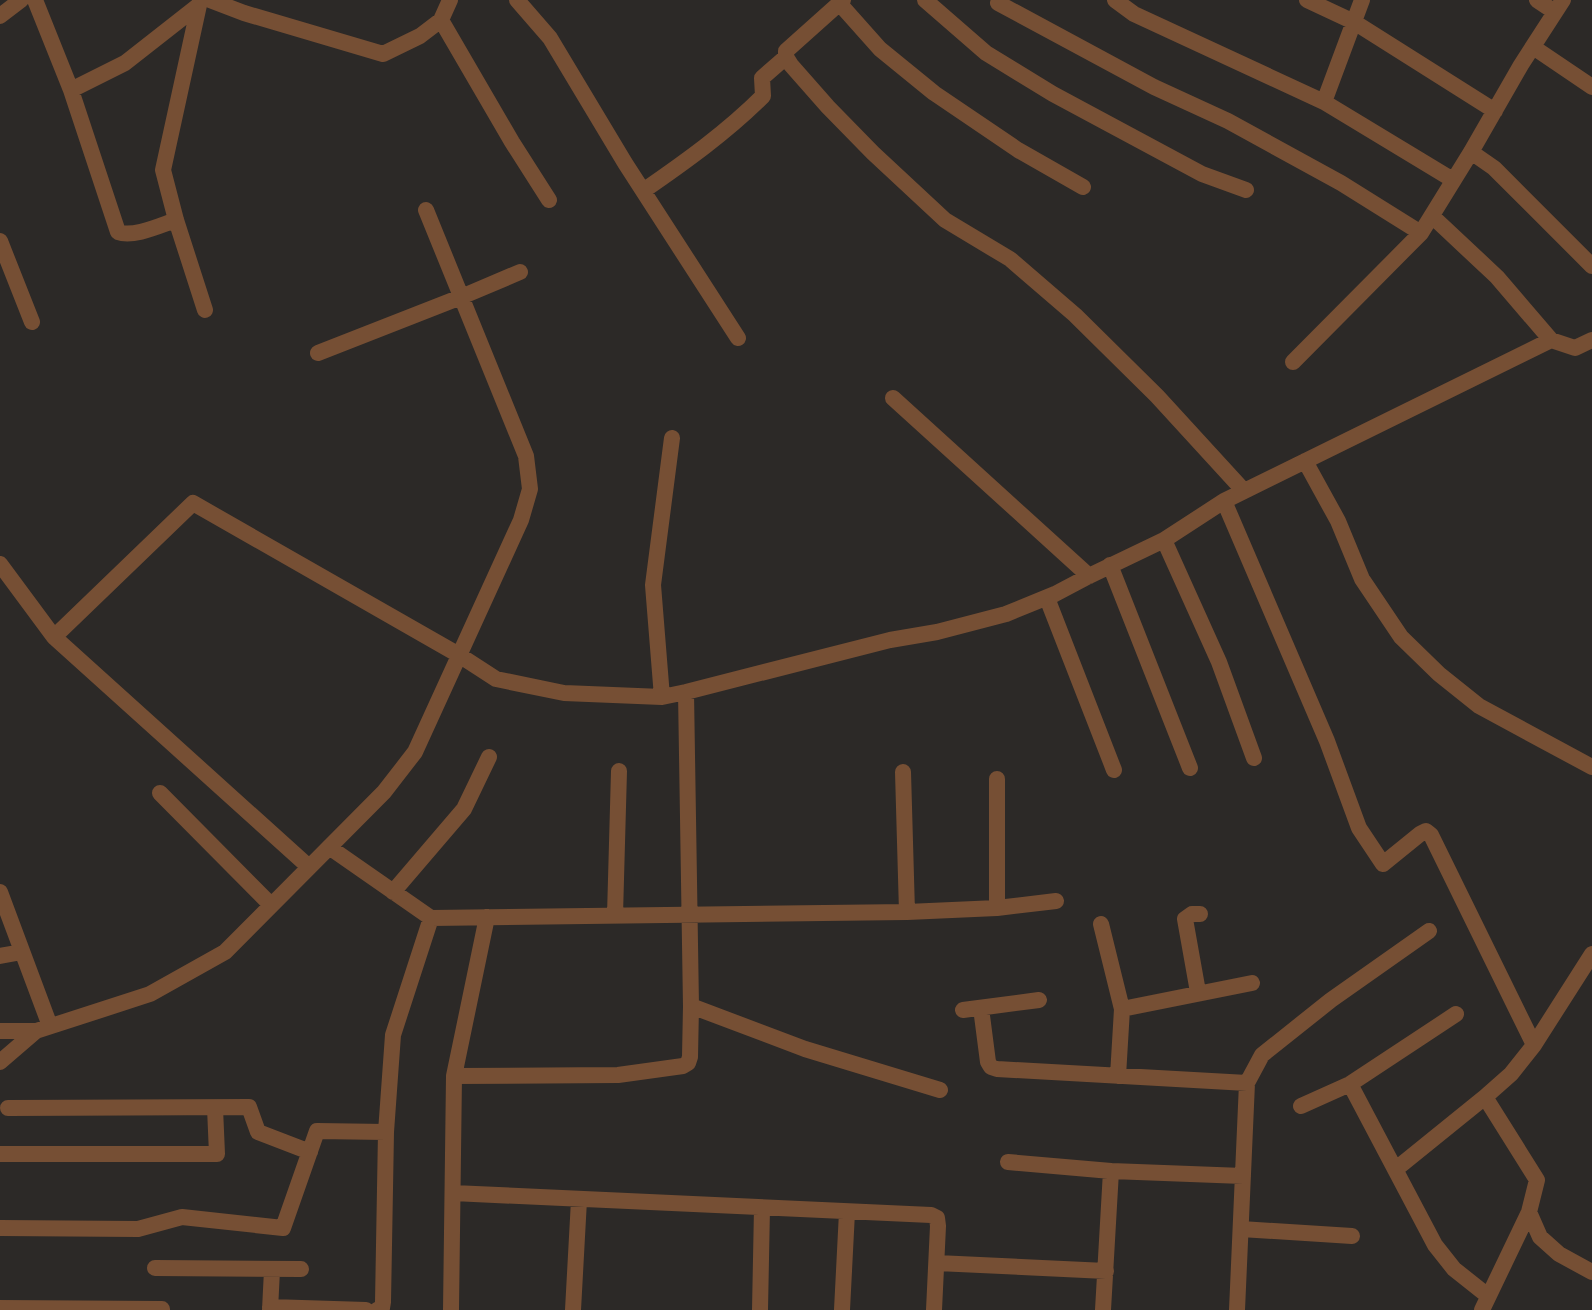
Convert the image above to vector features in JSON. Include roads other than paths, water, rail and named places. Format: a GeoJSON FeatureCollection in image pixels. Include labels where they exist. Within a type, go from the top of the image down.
{"type":"FeatureCollection","features":[{"type":"Feature","properties":{"kind":"street"},"geometry":{"type":"LineString","coordinates":[[0,16],[21,0]]}},
{"type":"Feature","properties":{"kind":"street"},"geometry":{"type":"LineString","coordinates":[[35,0],[71,90],[118,232],[136,232],[176,220]]}},
{"type":"Feature","properties":{"kind":"street"},"geometry":{"type":"LineString","coordinates":[[203,2],[383,54],[420,36],[441,20],[450,0]]}},
{"type":"Feature","properties":{"kind":"street"},"geometry":{"type":"LineString","coordinates":[[517,0],[550,38],[643,191],[738,338]]}},
{"type":"Feature","properties":{"kind":"street"},"geometry":{"type":"LineString","coordinates":[[925,0],[986,53],[1053,94],[1202,174],[1246,190]]}},
{"type":"Feature","properties":{"kind":"street"},"geometry":{"type":"LineString","coordinates":[[1115,0],[1134,14],[1324,102],[1453,180]]}},
{"type":"Feature","properties":{"kind":"street"},"geometry":{"type":"LineString","coordinates":[[1307,0],[1354,22],[1495,111]]}},
{"type":"Feature","properties":{"kind":"street"},"geometry":{"type":"LineString","coordinates":[[1324,102],[1362,0]]}},
{"type":"Feature","properties":{"kind":"street"},"geometry":{"type":"LineString","coordinates":[[1293,362],[1421,233],[1559,6],[1537,0]]}},
{"type":"Feature","properties":{"kind":"street"},"geometry":{"type":"LineString","coordinates":[[1083,187],[1018,150],[934,93],[880,49],[841,1],[786,51],[786,57],[819,97],[864,144],[945,220],[1010,259],[1075,315],[1157,396],[1244,491]]}},
{"type":"Feature","properties":{"kind":"street"},"geometry":{"type":"LineString","coordinates":[[71,90],[125,63],[203,2]]}},
{"type":"Feature","properties":{"kind":"street"},"geometry":{"type":"LineString","coordinates":[[203,2],[163,170],[205,310]]}},
{"type":"Feature","properties":{"kind":"street"},"geometry":{"type":"LineString","coordinates":[[998,3],[1154,87],[1228,121],[1341,183],[1421,233]]}},
{"type":"Feature","properties":{"kind":"street"},"geometry":{"type":"LineString","coordinates":[[441,20],[549,200]]}},
{"type":"Feature","properties":{"kind":"street"},"geometry":{"type":"LineString","coordinates":[[1533,47],[1592,87]]}},
{"type":"Feature","properties":{"kind":"street"},"geometry":{"type":"LineString","coordinates":[[643,191],[753,107],[763,96],[762,78],[786,57]]}},
{"type":"Feature","properties":{"kind":"street"},"geometry":{"type":"LineString","coordinates":[[1471,152],[1494,168],[1592,266]]}},
{"type":"Feature","properties":{"kind":"street"},"geometry":{"type":"LineString","coordinates":[[0,1031],[43,1029],[150,994],[225,952],[384,792],[415,752],[521,520],[530,489],[526,456],[426,210]]}},
{"type":"Feature","properties":{"kind":"street"},"geometry":{"type":"LineString","coordinates":[[1432,216],[1497,277],[1551,340],[1584,350],[1592,340]]}},
{"type":"Feature","properties":{"kind":"street"},"geometry":{"type":"LineString","coordinates":[[0,241],[32,322]]}},
{"type":"Feature","properties":{"kind":"street"},"geometry":{"type":"LineString","coordinates":[[318,353],[520,272]]}},
{"type":"Feature","properties":{"kind":"street"},"geometry":{"type":"LineString","coordinates":[[54,637],[193,503],[496,679],[564,693],[662,697],[862,647],[937,632],[1006,614],[1047,598],[1164,540],[1224,501],[1551,340]]}},
{"type":"Feature","properties":{"kind":"street"},"geometry":{"type":"LineString","coordinates":[[893,398],[1089,576]]}},
{"type":"Feature","properties":{"kind":"street"},"geometry":{"type":"LineString","coordinates":[[662,697],[653,585],[672,438]]}},
{"type":"Feature","properties":{"kind":"street"},"geometry":{"type":"LineString","coordinates":[[1305,461],[1338,521],[1362,579],[1401,637],[1439,674],[1479,706],[1592,767]]}},
{"type":"Feature","properties":{"kind":"street"},"geometry":{"type":"LineString","coordinates":[[1224,501],[1327,741],[1359,828],[1383,864],[1420,834],[1426,831],[1431,835],[1534,1045]]}},
{"type":"Feature","properties":{"kind":"street"},"geometry":{"type":"LineString","coordinates":[[1164,540],[1219,662],[1254,758]]}},
{"type":"Feature","properties":{"kind":"street"},"geometry":{"type":"LineString","coordinates":[[0,564],[54,637],[309,867]]}},
{"type":"Feature","properties":{"kind":"street"},"geometry":{"type":"LineString","coordinates":[[1110,565],[1190,768]]}},
{"type":"Feature","properties":{"kind":"street"},"geometry":{"type":"LineString","coordinates":[[1047,598],[1114,770]]}},
{"type":"Feature","properties":{"kind":"street"},"geometry":{"type":"LineString","coordinates":[[454,1076],[618,1075],[688,1063],[691,1006],[686,692]]}},
{"type":"Feature","properties":{"kind":"street"},"geometry":{"type":"LineString","coordinates":[[393,892],[464,809],[489,757]]}},
{"type":"Feature","properties":{"kind":"street"},"geometry":{"type":"LineString","coordinates":[[615,915],[619,771]]}},
{"type":"Feature","properties":{"kind":"street"},"geometry":{"type":"LineString","coordinates":[[903,772],[907,912]]}},
{"type":"Feature","properties":{"kind":"street"},"geometry":{"type":"LineString","coordinates":[[997,779],[997,908]]}},
{"type":"Feature","properties":{"kind":"street"},"geometry":{"type":"LineString","coordinates":[[160,793],[271,905]]}},
{"type":"Feature","properties":{"kind":"street"},"geometry":{"type":"LineString","coordinates":[[329,847],[431,918],[907,912],[997,908],[1056,901]]}},
{"type":"Feature","properties":{"kind":"street"},"geometry":{"type":"LineString","coordinates":[[0,892],[22,952],[43,1029]]}},
{"type":"Feature","properties":{"kind":"street"},"geometry":{"type":"LineString","coordinates":[[1198,992],[1185,919],[1192,914],[1200,914]]}},
{"type":"Feature","properties":{"kind":"street"},"geometry":{"type":"LineString","coordinates":[[451,1310],[454,1076],[487,917]]}},
{"type":"Feature","properties":{"kind":"street"},"geometry":{"type":"LineString","coordinates":[[377,1310],[382,1308],[383,1302],[386,1132],[393,1035],[431,918]]}},
{"type":"Feature","properties":{"kind":"street"},"geometry":{"type":"LineString","coordinates":[[1101,924],[1122,1009],[1118,1076]]}},
{"type":"Feature","properties":{"kind":"street"},"geometry":{"type":"LineString","coordinates":[[1237,1310],[1247,1083],[1262,1055],[1331,1000],[1429,931]]}},
{"type":"Feature","properties":{"kind":"street"},"geometry":{"type":"LineString","coordinates":[[0,956],[22,952]]}},
{"type":"Feature","properties":{"kind":"street"},"geometry":{"type":"LineString","coordinates":[[1396,1169],[1511,1074],[1534,1045],[1592,954]]}},
{"type":"Feature","properties":{"kind":"street"},"geometry":{"type":"LineString","coordinates":[[1122,1009],[1252,983]]}},
{"type":"Feature","properties":{"kind":"street"},"geometry":{"type":"LineString","coordinates":[[963,1010],[1039,1000]]}},
{"type":"Feature","properties":{"kind":"street"},"geometry":{"type":"LineString","coordinates":[[691,1006],[805,1049],[940,1090]]}},
{"type":"Feature","properties":{"kind":"street"},"geometry":{"type":"LineString","coordinates":[[981,1008],[988,1062],[997,1069],[1247,1083]]}},
{"type":"Feature","properties":{"kind":"street"},"geometry":{"type":"LineString","coordinates":[[1301,1106],[1350,1084],[1456,1014]]}},
{"type":"Feature","properties":{"kind":"street"},"geometry":{"type":"LineString","coordinates":[[0,1062],[43,1029]]}},
{"type":"Feature","properties":{"kind":"street"},"geometry":{"type":"LineString","coordinates":[[1350,1084],[1435,1245],[1485,1303],[1529,1212],[1537,1180],[1485,1097]]}},
{"type":"Feature","properties":{"kind":"street"},"geometry":{"type":"LineString","coordinates":[[8,1108],[249,1107],[258,1132],[310,1152]]}},
{"type":"Feature","properties":{"kind":"street"},"geometry":{"type":"LineString","coordinates":[[0,1154],[217,1154],[215,1108]]}},
{"type":"Feature","properties":{"kind":"street"},"geometry":{"type":"LineString","coordinates":[[0,1228],[138,1229],[182,1217],[283,1228],[317,1131],[386,1132]]}},
{"type":"Feature","properties":{"kind":"street"},"geometry":{"type":"LineString","coordinates":[[1008,1162],[1111,1171],[1243,1176]]}},
{"type":"Feature","properties":{"kind":"street"},"geometry":{"type":"LineString","coordinates":[[1103,1310],[1111,1171]]}},
{"type":"Feature","properties":{"kind":"street"},"geometry":{"type":"LineString","coordinates":[[453,1193],[931,1215],[937,1218],[938,1226],[934,1310]]}},
{"type":"Feature","properties":{"kind":"street"},"geometry":{"type":"LineString","coordinates":[[579,1200],[573,1310],[584,1310]]}},
{"type":"Feature","properties":{"kind":"street"},"geometry":{"type":"LineString","coordinates":[[760,1310],[762,1208]]}},
{"type":"Feature","properties":{"kind":"street"},"geometry":{"type":"LineString","coordinates":[[842,1310],[847,1212]]}},
{"type":"Feature","properties":{"kind":"street"},"geometry":{"type":"LineString","coordinates":[[1529,1212],[1540,1237],[1559,1254],[1592,1272]]}},
{"type":"Feature","properties":{"kind":"street"},"geometry":{"type":"LineString","coordinates":[[1241,1229],[1352,1236]]}},
{"type":"Feature","properties":{"kind":"street"},"geometry":{"type":"LineString","coordinates":[[937,1263],[1106,1271]]}},
{"type":"Feature","properties":{"kind":"street"},"geometry":{"type":"LineString","coordinates":[[155,1268],[301,1269]]}},
{"type":"Feature","properties":{"kind":"street"},"geometry":{"type":"LineString","coordinates":[[272,1270],[270,1309],[366,1310]]}},
{"type":"Feature","properties":{"kind":"street"},"geometry":{"type":"LineString","coordinates":[[0,1308],[162,1309]]}}]}
